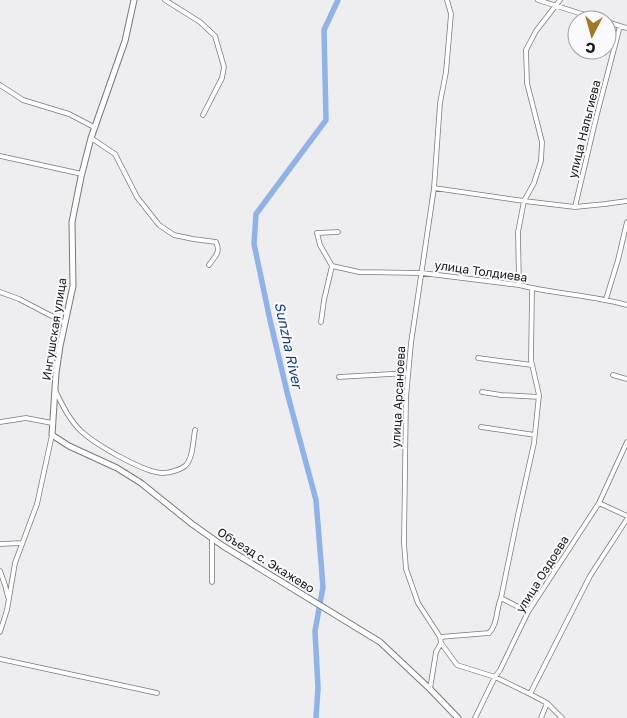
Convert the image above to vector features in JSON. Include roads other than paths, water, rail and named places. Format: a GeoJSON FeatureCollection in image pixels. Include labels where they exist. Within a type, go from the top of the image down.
{"type":"FeatureCollection","features":[{"type":"Feature","properties":{"kind":"main road","name":"Ингушская улица"},"geometry":{"type":"LineString","coordinates":[[52,435],[60,346],[73,286],[72,222],[94,127],[125,41],[134,0]]}},
{"type":"Feature","properties":{"kind":"main road","name":"Объезд с. Экажево"},"geometry":{"type":"LineString","coordinates":[[52,435],[69,446],[117,468],[141,483],[212,538],[380,642],[458,718]]}},
{"type":"Feature","properties":{"kind":"street"},"geometry":{"type":"LineString","coordinates":[[165,0],[200,22],[215,36],[224,72],[203,115]]}},
{"type":"Feature","properties":{"kind":"street","name":"улица Арсаноева"},"geometry":{"type":"LineString","coordinates":[[447,0],[451,14],[446,72],[440,103],[434,188],[411,343],[406,398],[404,514],[406,569],[418,603],[440,637],[441,643],[457,665],[495,677],[530,694],[547,703],[562,718]]}},
{"type":"Feature","properties":{"kind":"street"},"geometry":{"type":"LineString","coordinates":[[538,0],[568,10]]}},
{"type":"Feature","properties":{"kind":"street"},"geometry":{"type":"LineString","coordinates":[[518,286],[518,232],[524,201],[534,184],[541,161],[542,142],[526,83],[526,50],[536,32],[560,0]]}},
{"type":"Feature","properties":{"kind":"street"},"geometry":{"type":"LineString","coordinates":[[617,25],[627,28]]}},
{"type":"Feature","properties":{"kind":"street","name":"улица Нальгиева"},"geometry":{"type":"LineString","coordinates":[[575,207],[620,26]]}},
{"type":"Feature","properties":{"kind":"street"},"geometry":{"type":"LineString","coordinates":[[0,85],[23,100],[69,114],[94,127]]}},
{"type":"Feature","properties":{"kind":"street"},"geometry":{"type":"LineString","coordinates":[[91,138],[115,154],[137,197],[159,226],[174,235],[193,240],[216,242],[218,253],[209,265]]}},
{"type":"Feature","properties":{"kind":"street"},"geometry":{"type":"LineString","coordinates":[[0,156],[82,174]]}},
{"type":"Feature","properties":{"kind":"street"},"geometry":{"type":"LineString","coordinates":[[434,188],[575,207],[627,201]]}},
{"type":"Feature","properties":{"kind":"street"},"geometry":{"type":"LineString","coordinates":[[606,299],[627,222]]}},
{"type":"Feature","properties":{"kind":"street"},"geometry":{"type":"LineString","coordinates":[[321,322],[332,266],[320,245],[317,233],[338,232]]}},
{"type":"Feature","properties":{"kind":"street","name":"улица Толдиева"},"geometry":{"type":"LineString","coordinates":[[332,266],[359,272],[422,273],[606,299],[627,305]]}},
{"type":"Feature","properties":{"kind":"street"},"geometry":{"type":"LineString","coordinates":[[440,637],[489,632],[494,628],[535,435],[539,397],[531,360],[532,289]]}},
{"type":"Feature","properties":{"kind":"street"},"geometry":{"type":"LineString","coordinates":[[0,292],[19,299],[65,323]]}},
{"type":"Feature","properties":{"kind":"street"},"geometry":{"type":"LineString","coordinates":[[478,358],[532,365]]}},
{"type":"Feature","properties":{"kind":"street"},"geometry":{"type":"LineString","coordinates":[[339,377],[408,373]]}},
{"type":"Feature","properties":{"kind":"street"},"geometry":{"type":"LineString","coordinates":[[613,375],[627,379]]}},
{"type":"Feature","properties":{"kind":"street"},"geometry":{"type":"LineString","coordinates":[[55,390],[62,405],[79,430],[113,454],[146,469],[163,473],[186,466],[190,459],[194,430]]}},
{"type":"Feature","properties":{"kind":"street"},"geometry":{"type":"LineString","coordinates":[[482,392],[539,397]]}},
{"type":"Feature","properties":{"kind":"street"},"geometry":{"type":"LineString","coordinates":[[0,422],[26,418],[52,423]]}},
{"type":"Feature","properties":{"kind":"street"},"geometry":{"type":"LineString","coordinates":[[481,427],[535,435]]}},
{"type":"Feature","properties":{"kind":"street","name":"Ингушская улица"},"geometry":{"type":"LineString","coordinates":[[0,632],[15,563],[37,504],[52,435]]}},
{"type":"Feature","properties":{"kind":"street","name":"улица Оздоева"},"geometry":{"type":"LineString","coordinates":[[476,718],[528,612],[599,503],[627,442]]}},
{"type":"Feature","properties":{"kind":"street"},"geometry":{"type":"LineString","coordinates":[[530,694],[590,576],[627,517],[599,503]]}},
{"type":"Feature","properties":{"kind":"street"},"geometry":{"type":"LineString","coordinates":[[212,538],[212,582]]}},
{"type":"Feature","properties":{"kind":"street"},"geometry":{"type":"LineString","coordinates":[[0,544],[22,543]]}},
{"type":"Feature","properties":{"kind":"street"},"geometry":{"type":"LineString","coordinates":[[0,571],[8,602]]}},
{"type":"Feature","properties":{"kind":"street"},"geometry":{"type":"LineString","coordinates":[[501,598],[528,612]]}},
{"type":"Feature","properties":{"kind":"street"},"geometry":{"type":"LineString","coordinates":[[430,689],[436,652],[441,643]]}},
{"type":"Feature","properties":{"kind":"street"},"geometry":{"type":"LineString","coordinates":[[0,660],[157,693]]}},
{"type":"Feature","properties":{"kind":"street"},"geometry":{"type":"LineString","coordinates":[[541,718],[547,703]]}},
{"type":"Feature","properties":{"kind":"waterway","name":"Sunzha River"},"geometry":{"type":"LineString","coordinates":[[316,718],[318,688],[315,631],[323,587],[316,500],[288,396],[254,244],[256,214],[326,120],[324,30],[338,0]]}}]}
